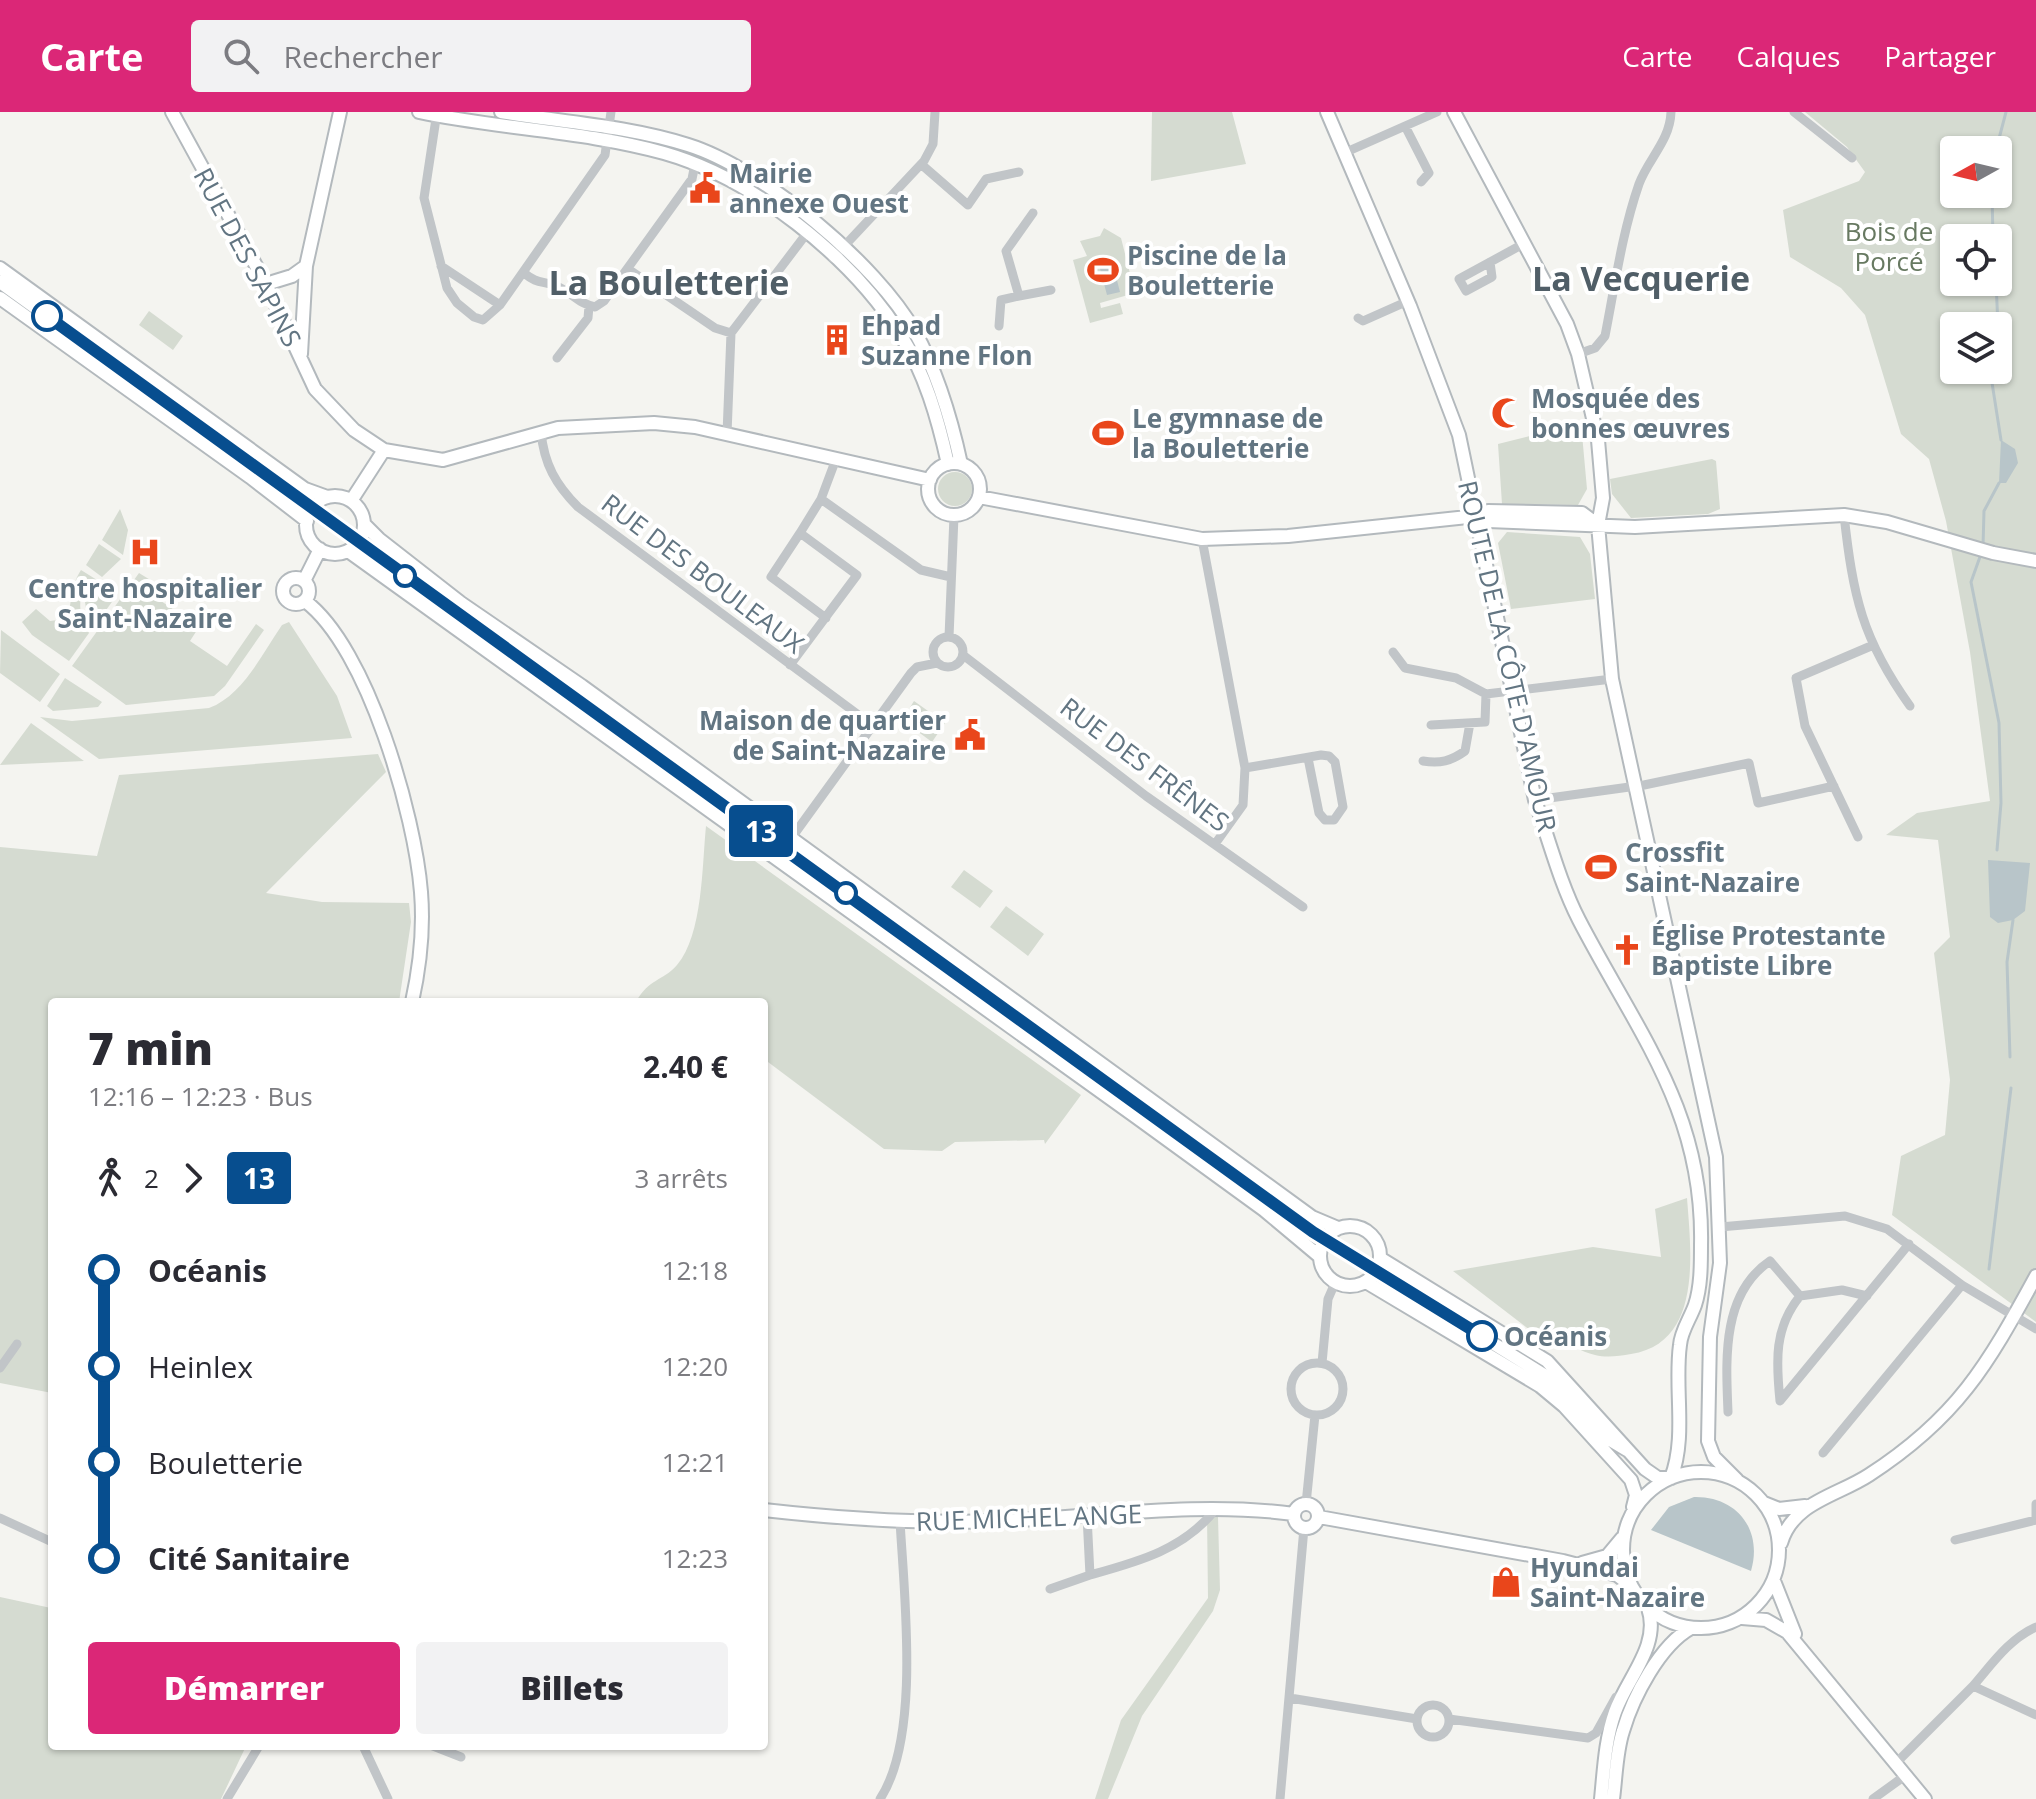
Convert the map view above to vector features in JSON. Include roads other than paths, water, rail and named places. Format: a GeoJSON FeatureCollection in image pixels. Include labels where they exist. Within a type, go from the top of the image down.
{"type":"FeatureCollection","features":[{"type":"Feature","properties":{"kind":"main road","name":"RUE DES SAPINS"},"geometry":{"type":"LineString","coordinates":[[172,112],[325,400],[354,430],[384,450]]}},
{"type":"Feature","properties":{"kind":"main road"},"geometry":{"type":"LineString","coordinates":[[301,358],[306,266],[340,112]]}},
{"type":"Feature","properties":{"kind":"main road"},"geometry":{"type":"LineString","coordinates":[[419,112],[609,140],[665,153],[695,164],[762,198],[838,253]]}},
{"type":"Feature","properties":{"kind":"main road"},"geometry":{"type":"LineString","coordinates":[[501,112],[580,125],[609,140],[689,145],[737,166],[802,211],[902,335],[955,464],[979,481],[979,497],[969,511],[954,516],[946,514],[932,504],[930,480]]}},
{"type":"Feature","properties":{"kind":"main road","name":"ROUTE DE LA CÔTE D'AMOUR"},"geometry":{"type":"LineString","coordinates":[[1327,112],[1408,301],[1459,435],[1535,800],[1578,918],[1665,1074],[1691,1152],[1702,1245],[1698,1293],[1680,1345],[1677,1454],[1671,1478]]}},
{"type":"Feature","properties":{"kind":"main road"},"geometry":{"type":"LineString","coordinates":[[1454,112],[1558,305],[1578,354],[1598,440],[1603,498],[1598,525],[1612,679],[1716,1157],[1719,1281],[1709,1339],[1707,1433],[1714,1457],[1764,1503],[1779,1509],[1808,1506]]}},
{"type":"Feature","properties":{"kind":"main road"},"geometry":{"type":"LineString","coordinates":[[266,284],[292,276],[306,266]]}},
{"type":"Feature","properties":{"kind":"main road"},"geometry":{"type":"LineString","coordinates":[[0,268],[305,489],[351,501]]}},
{"type":"Feature","properties":{"kind":"main road"},"geometry":{"type":"LineString","coordinates":[[0,282],[1371,1277],[1549,1378],[1602,1435],[1627,1450]]}},
{"type":"Feature","properties":{"kind":"main road"},"geometry":{"type":"LineString","coordinates":[[0,298],[307,521]]}},
{"type":"Feature","properties":{"kind":"main road"},"geometry":{"type":"LineString","coordinates":[[288,332],[303,326]]}},
{"type":"Feature","properties":{"kind":"main road"},"geometry":{"type":"LineString","coordinates":[[351,501],[384,450],[443,460],[541,432],[624,423],[695,427],[930,480],[955,464]]}},
{"type":"Feature","properties":{"kind":"main road"},"geometry":{"type":"LineString","coordinates":[[327,497],[312,508],[307,521],[309,537],[320,549],[329,553],[348,551],[362,544]]}},
{"type":"Feature","properties":{"kind":"main road"},"geometry":{"type":"LineString","coordinates":[[979,497],[1202,539],[1288,536],[1477,516],[1488,511],[1582,513],[1598,525],[1635,527],[1844,515],[1887,522],[1986,551],[2036,561]]}},
{"type":"Feature","properties":{"kind":"main road"},"geometry":{"type":"LineString","coordinates":[[348,551],[1285,1226],[1319,1256],[1324,1272],[1335,1283],[1351,1287],[1371,1277],[1380,1258],[1377,1242],[1366,1230],[1352,1226],[1338,1228],[1312,1217],[582,686],[461,603],[390,549],[364,524],[351,501]]}},
{"type":"Feature","properties":{"kind":"main road"},"geometry":{"type":"LineString","coordinates":[[362,544],[364,524]]}},
{"type":"Feature","properties":{"kind":"main road"},"geometry":{"type":"LineString","coordinates":[[304,581],[320,549]]}},
{"type":"Feature","properties":{"kind":"main road"},"geometry":{"type":"LineString","coordinates":[[304,581],[291,579],[283,593],[293,604],[305,601]]}},
{"type":"Feature","properties":{"kind":"main road"},"geometry":{"type":"LineString","coordinates":[[304,581],[309,591],[305,601]]}},
{"type":"Feature","properties":{"kind":"main road"},"geometry":{"type":"LineString","coordinates":[[305,601],[336,636],[357,674],[406,802],[421,904],[421,947],[413,998]]}},
{"type":"Feature","properties":{"kind":"main road"},"geometry":{"type":"LineString","coordinates":[[1319,1256],[1324,1240],[1338,1228]]}},
{"type":"Feature","properties":{"kind":"main road"},"geometry":{"type":"LineString","coordinates":[[1380,1258],[1547,1361],[1627,1450],[1658,1478],[1705,1472],[1737,1480]]}},
{"type":"Feature","properties":{"kind":"main road"},"geometry":{"type":"LineString","coordinates":[[1319,1517],[1563,1561],[1617,1575],[1632,1586],[1648,1608],[1671,1623],[1691,1628],[1718,1627],[1742,1618],[1759,1604],[1774,1581],[1780,1546],[1791,1520],[1808,1506],[1868,1476],[1932,1429],[1966,1394],[2036,1276]]}},
{"type":"Feature","properties":{"kind":"main road"},"geometry":{"type":"LineString","coordinates":[[1371,1277],[1383,1292],[1540,1386],[1564,1406],[1610,1457],[1634,1486],[1632,1514],[1625,1534],[1624,1561],[1632,1586]]}},
{"type":"Feature","properties":{"kind":"main road"},"geometry":{"type":"LineString","coordinates":[[1602,1435],[1610,1457]]}},
{"type":"Feature","properties":{"kind":"main road"},"geometry":{"type":"LineString","coordinates":[[1632,1514],[1648,1493],[1671,1478]]}},
{"type":"Feature","properties":{"kind":"main road"},"geometry":{"type":"LineString","coordinates":[[1764,1503],[1774,1520],[1780,1546]]}},
{"type":"Feature","properties":{"kind":"main road"},"geometry":{"type":"LineString","coordinates":[[1306,1504],[1314,1506],[1319,1517],[1312,1527],[1304,1528],[1298,1525],[1294,1514],[1297,1508],[1306,1504]]}},
{"type":"Feature","properties":{"kind":"main road","name":"RUE MICHEL ANGE"},"geometry":{"type":"LineString","coordinates":[[768,1510],[900,1521],[1215,1510],[1294,1514]]}},
{"type":"Feature","properties":{"kind":"main road"},"geometry":{"type":"LineString","coordinates":[[1563,1561],[1596,1561],[1612,1551],[1625,1534]]}},
{"type":"Feature","properties":{"kind":"main road"},"geometry":{"type":"LineString","coordinates":[[1774,1581],[1784,1613],[1805,1651]]}},
{"type":"Feature","properties":{"kind":"main road"},"geometry":{"type":"LineString","coordinates":[[1601,1799],[1608,1736],[1627,1686],[1653,1632],[1648,1608]]}},
{"type":"Feature","properties":{"kind":"main road"},"geometry":{"type":"LineString","coordinates":[[1742,1618],[1758,1618],[1779,1625],[1805,1651],[1925,1799]]}},
{"type":"Feature","properties":{"kind":"main road"},"geometry":{"type":"LineString","coordinates":[[1613,1799],[1620,1740],[1629,1714],[1666,1651],[1679,1635],[1691,1628]]}},
{"type":"Feature","properties":{"kind":"street"},"geometry":{"type":"LineString","coordinates":[[436,114],[424,198],[447,288],[457,303],[474,317],[483,320],[500,305],[593,176],[609,140],[611,112]]}},
{"type":"Feature","properties":{"kind":"street"},"geometry":{"type":"LineString","coordinates":[[838,253],[922,165],[933,144],[935,112]]}},
{"type":"Feature","properties":{"kind":"street"},"geometry":{"type":"LineString","coordinates":[[1344,153],[1437,112]]}},
{"type":"Feature","properties":{"kind":"street"},"geometry":{"type":"LineString","coordinates":[[1578,354],[1595,348],[1605,336],[1625,229],[1646,167],[1661,149],[1671,112]]}},
{"type":"Feature","properties":{"kind":"street"},"geometry":{"type":"LineString","coordinates":[[1794,112],[1852,158]]}},
{"type":"Feature","properties":{"kind":"street"},"geometry":{"type":"LineString","coordinates":[[1405,126],[1429,173],[1421,182]]}},
{"type":"Feature","properties":{"kind":"street"},"geometry":{"type":"LineString","coordinates":[[524,273],[539,285],[554,285],[595,307],[604,301],[692,179],[695,164]]}},
{"type":"Feature","properties":{"kind":"street"},"geometry":{"type":"LineString","coordinates":[[922,165],[968,205],[986,179],[1019,172]]}},
{"type":"Feature","properties":{"kind":"street"},"geometry":{"type":"LineString","coordinates":[[1019,296],[1006,251],[1033,213]]}},
{"type":"Feature","properties":{"kind":"street"},"geometry":{"type":"LineString","coordinates":[[727,434],[731,333],[807,233]]}},
{"type":"Feature","properties":{"kind":"street"},"geometry":{"type":"LineString","coordinates":[[1490,262],[1525,243]]}},
{"type":"Feature","properties":{"kind":"street"},"geometry":{"type":"LineString","coordinates":[[441,266],[500,305]]}},
{"type":"Feature","properties":{"kind":"street"},"geometry":{"type":"LineString","coordinates":[[628,269],[715,328],[731,333]]}},
{"type":"Feature","properties":{"kind":"street"},"geometry":{"type":"LineString","coordinates":[[999,326],[1001,300],[1051,290]]}},
{"type":"Feature","properties":{"kind":"street"},"geometry":{"type":"LineString","coordinates":[[1358,318],[1363,321],[1408,301]]}},
{"type":"Feature","properties":{"kind":"street"},"geometry":{"type":"LineString","coordinates":[[557,358],[588,318],[589,306]]}},
{"type":"Feature","properties":{"kind":"street","name":"RUE DES BOULEAUX"},"geometry":{"type":"LineString","coordinates":[[541,432],[547,462],[557,486],[578,507],[872,725]]}},
{"type":"Feature","properties":{"kind":"street"},"geometry":{"type":"LineString","coordinates":[[826,618],[771,577],[821,499],[836,459]]}},
{"type":"Feature","properties":{"kind":"street"},"geometry":{"type":"LineString","coordinates":[[821,499],[921,570],[951,577]]}},
{"type":"Feature","properties":{"kind":"street"},"geometry":{"type":"LineString","coordinates":[[1844,515],[1858,601],[1871,646],[1910,706]]}},
{"type":"Feature","properties":{"kind":"street"},"geometry":{"type":"LineString","coordinates":[[949,637],[954,516]]}},
{"type":"Feature","properties":{"kind":"street"},"geometry":{"type":"LineString","coordinates":[[790,665],[857,575],[800,533]]}},
{"type":"Feature","properties":{"kind":"street"},"geometry":{"type":"LineString","coordinates":[[1202,539],[1245,768],[1243,805],[1215,844]]}},
{"type":"Feature","properties":{"kind":"street"},"geometry":{"type":"LineString","coordinates":[[790,840],[913,671],[937,663],[951,667],[963,655],[959,642],[949,637]]}},
{"type":"Feature","properties":{"kind":"street"},"geometry":{"type":"LineString","coordinates":[[937,663],[935,646],[949,637]]}},
{"type":"Feature","properties":{"kind":"street"},"geometry":{"type":"LineString","coordinates":[[1858,837],[1805,726],[1796,678],[1871,646]]}},
{"type":"Feature","properties":{"kind":"street"},"geometry":{"type":"LineString","coordinates":[[1393,652],[1405,668],[1456,678],[1486,694],[1612,679]]}},
{"type":"Feature","properties":{"kind":"street","name":"RUE DES FRÊNES"},"geometry":{"type":"LineString","coordinates":[[963,655],[1146,796],[1303,907]]}},
{"type":"Feature","properties":{"kind":"street"},"geometry":{"type":"LineString","coordinates":[[1431,725],[1485,722],[1486,694]]}},
{"type":"Feature","properties":{"kind":"street"},"geometry":{"type":"LineString","coordinates":[[1423,761],[1437,763],[1454,759],[1465,751],[1470,723]]}},
{"type":"Feature","properties":{"kind":"street"},"geometry":{"type":"LineString","coordinates":[[1245,768],[1308,758],[1329,756],[1335,762],[1343,807],[1341,815],[1334,820],[1325,820],[1319,813],[1308,758]]}},
{"type":"Feature","properties":{"kind":"street"},"geometry":{"type":"LineString","coordinates":[[1535,800],[1635,786],[1749,763],[1758,803],[1834,786]]}},
{"type":"Feature","properties":{"kind":"street"},"geometry":{"type":"LineString","coordinates":[[1720,1227],[1845,1216],[1887,1229],[1962,1285],[2036,1329]]}},
{"type":"Feature","properties":{"kind":"street"},"geometry":{"type":"LineString","coordinates":[[1800,1296],[1780,1329],[1776,1369],[1780,1401],[1909,1244]]}},
{"type":"Feature","properties":{"kind":"street"},"geometry":{"type":"LineString","coordinates":[[1728,1412],[1726,1350],[1733,1315],[1745,1287],[1770,1261],[1800,1296]]}},
{"type":"Feature","properties":{"kind":"street"},"geometry":{"type":"LineString","coordinates":[[1322,1363],[1328,1299],[1335,1283]]}},
{"type":"Feature","properties":{"kind":"street"},"geometry":{"type":"LineString","coordinates":[[1823,1453],[1962,1285]]}},
{"type":"Feature","properties":{"kind":"street"},"geometry":{"type":"LineString","coordinates":[[1800,1296],[1842,1290],[1867,1296]]}},
{"type":"Feature","properties":{"kind":"street"},"geometry":{"type":"LineString","coordinates":[[0,1368],[17,1344]]}},
{"type":"Feature","properties":{"kind":"street"},"geometry":{"type":"LineString","coordinates":[[1315,1415],[1296,1405],[1292,1382],[1300,1369],[1322,1363]]}},
{"type":"Feature","properties":{"kind":"street"},"geometry":{"type":"LineString","coordinates":[[1315,1415],[1336,1406],[1342,1393],[1340,1377],[1322,1363]]}},
{"type":"Feature","properties":{"kind":"street"},"geometry":{"type":"LineString","coordinates":[[1306,1504],[1315,1415]]}},
{"type":"Feature","properties":{"kind":"street"},"geometry":{"type":"LineString","coordinates":[[1955,1540],[2036,1520],[2036,1504]]}},
{"type":"Feature","properties":{"kind":"street"},"geometry":{"type":"LineString","coordinates":[[1050,1589],[1157,1555],[1203,1525],[1215,1510]]}},
{"type":"Feature","properties":{"kind":"street"},"geometry":{"type":"LineString","coordinates":[[1087,1516],[1090,1575]]}},
{"type":"Feature","properties":{"kind":"street"},"geometry":{"type":"LineString","coordinates":[[0,1518],[48,1540]]}},
{"type":"Feature","properties":{"kind":"street"},"geometry":{"type":"LineString","coordinates":[[883,1797],[893,1767],[905,1709],[908,1664],[900,1521]]}},
{"type":"Feature","properties":{"kind":"street"},"geometry":{"type":"LineString","coordinates":[[1280,1799],[1304,1528]]}},
{"type":"Feature","properties":{"kind":"street"},"geometry":{"type":"LineString","coordinates":[[1896,1763],[1973,1686],[2005,1649],[2023,1633],[2036,1627]]}},
{"type":"Feature","properties":{"kind":"street"},"geometry":{"type":"LineString","coordinates":[[1449,1719],[1576,1739],[1596,1733],[1627,1686]]}},
{"type":"Feature","properties":{"kind":"street"},"geometry":{"type":"LineString","coordinates":[[1973,1686],[2036,1715]]}},
{"type":"Feature","properties":{"kind":"street"},"geometry":{"type":"LineString","coordinates":[[1290,1698],[1417,1719]]}},
{"type":"Feature","properties":{"kind":"street"},"geometry":{"type":"LineString","coordinates":[[1434,1705],[1443,1708],[1449,1719],[1446,1730],[1433,1737],[1420,1730],[1417,1719],[1424,1708],[1434,1705]]}},
{"type":"Feature","properties":{"kind":"street"},"geometry":{"type":"LineString","coordinates":[[227,1799],[257,1750]]}},
{"type":"Feature","properties":{"kind":"street"},"geometry":{"type":"LineString","coordinates":[[365,1750],[388,1799]]}},
{"type":"Feature","properties":{"kind":"street"},"geometry":{"type":"LineString","coordinates":[[443,1750],[461,1757]]}},
{"type":"Feature","properties":{"kind":"street"},"geometry":{"type":"LineString","coordinates":[[1873,1799],[1906,1775]]}},
{"type":"Feature","properties":{"kind":"street"},"geometry":{"type":"LineString","coordinates":[[1887,1789],[1892,1799]]}},
{"type":"Feature","properties":{"kind":"waterway"},"geometry":{"type":"LineString","coordinates":[[2000,136],[2006,112]]}},
{"type":"Feature","properties":{"kind":"waterway"},"geometry":{"type":"LineString","coordinates":[[1992,208],[1993,224]]}},
{"type":"Feature","properties":{"kind":"waterway"},"geometry":{"type":"LineString","coordinates":[[1997,296],[1997,312]]}},
{"type":"Feature","properties":{"kind":"waterway"},"geometry":{"type":"LineString","coordinates":[[1992,384],[2001,440]]}},
{"type":"Feature","properties":{"kind":"waterway"},"geometry":{"type":"LineString","coordinates":[[1983,547],[1984,511],[1999,483]]}},
{"type":"Feature","properties":{"kind":"waterway"},"geometry":{"type":"LineString","coordinates":[[1981,554],[1971,582],[1999,723],[2001,803],[1997,850]]}},
{"type":"Feature","properties":{"kind":"waterway"},"geometry":{"type":"LineString","coordinates":[[2010,1057],[2007,962],[2013,920]]}},
{"type":"Feature","properties":{"kind":"waterway"},"geometry":{"type":"LineString","coordinates":[[1989,1269],[2011,1088]]}},
{"type":"Feature","properties":{"kind":"place","name":"Mairie annexe Ouest"},"geometry":{"type":"Point","coordinates":[705,188]}},
{"type":"Feature","properties":{"kind":"place","name":"Piscine de la Bouletterie"},"geometry":{"type":"Point","coordinates":[1103,270]}},
{"type":"Feature","properties":{"kind":"place","name":"Ehpad Suzanne Flon"},"geometry":{"type":"Point","coordinates":[837,340]}},
{"type":"Feature","properties":{"kind":"place","name":"Mosquée des bonnes œuvres"},"geometry":{"type":"Point","coordinates":[1507,413]}},
{"type":"Feature","properties":{"kind":"place","name":"Le gymnase de la Bouletterie"},"geometry":{"type":"Point","coordinates":[1108,433]}},
{"type":"Feature","properties":{"kind":"place","name":"Centre hospitalier Saint-Nazaire"},"geometry":{"type":"Point","coordinates":[145,552]}},
{"type":"Feature","properties":{"kind":"place","name":"Maison de quartier de Saint-Nazaire"},"geometry":{"type":"Point","coordinates":[970,735]}},
{"type":"Feature","properties":{"kind":"place","name":"Crossfit Saint-Nazaire"},"geometry":{"type":"Point","coordinates":[1601,867]}},
{"type":"Feature","properties":{"kind":"place","name":"Église Protestante Baptiste Libre"},"geometry":{"type":"Point","coordinates":[1627,950]}},
{"type":"Feature","properties":{"kind":"place","name":"Océanis"},"geometry":{"type":"Point","coordinates":[1482,1336]}},
{"type":"Feature","properties":{"kind":"place","name":"Hyundai Saint-Nazaire"},"geometry":{"type":"Point","coordinates":[1506,1582]}},
{"type":"Feature","properties":{"kind":"district","name":"La Vecquerie"},"geometry":{"type":"Point","coordinates":[1641,278]}},
{"type":"Feature","properties":{"kind":"district","name":"La Bouletterie"},"geometry":{"type":"Point","coordinates":[669,282]}},
{"type":"Feature","properties":{"kind":"park label","name":"Bois de Porcé"},"geometry":{"type":"Point","coordinates":[1889,246]}}]}
